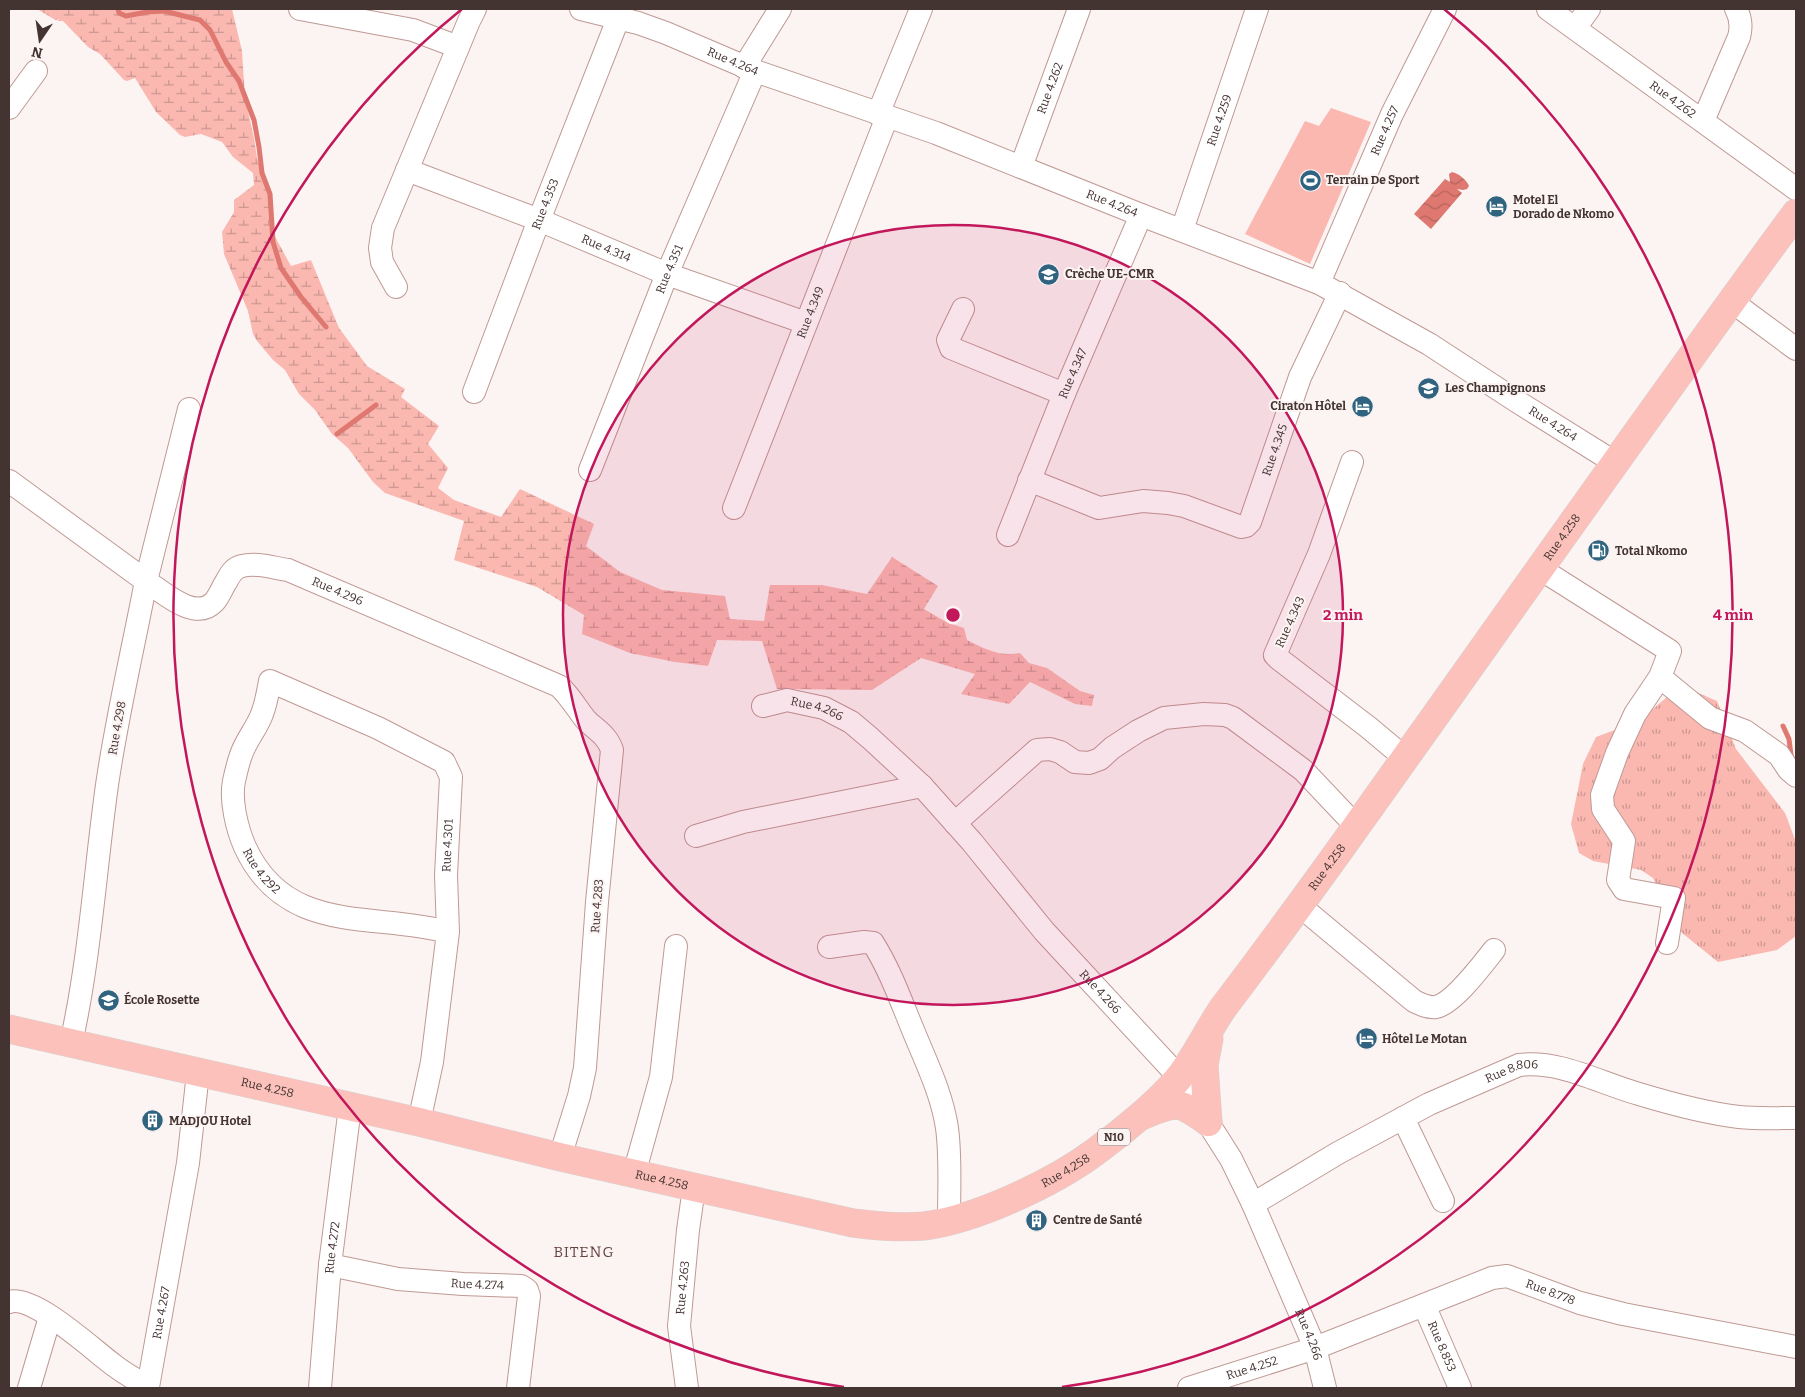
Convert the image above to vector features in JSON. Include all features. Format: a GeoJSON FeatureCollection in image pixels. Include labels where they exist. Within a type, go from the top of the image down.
{"type":"FeatureCollection","features":[{"type":"Feature","properties":{"kind":"highway","name":"Rue 4.258"},"geometry":{"type":"LineString","coordinates":[[9,1029],[419,1122],[694,1188],[853,1223],[891,1227],[926,1226],[985,1210],[1062,1175],[1097,1151],[1136,1118],[1179,1077],[1211,1025],[1300,906],[1614,462],[1796,213]]}},
{"type":"Feature","properties":{"kind":"highway"},"geometry":{"type":"LineString","coordinates":[[1208,1122],[1204,1065],[1211,1025]]}},
{"type":"Feature","properties":{"kind":"highway"},"geometry":{"type":"LineString","coordinates":[[1136,1118],[1164,1106],[1176,1104],[1188,1108],[1208,1122]]}},
{"type":"Feature","properties":{"kind":"street"},"geometry":{"type":"LineString","coordinates":[[300,9],[413,30],[458,46]]}},
{"type":"Feature","properties":{"kind":"street"},"geometry":{"type":"LineString","coordinates":[[396,287],[382,262],[380,248],[383,228],[475,9]]}},
{"type":"Feature","properties":{"kind":"street","name":"Rue 4.264"},"geometry":{"type":"LineString","coordinates":[[581,9],[620,13],[749,69],[936,134],[1319,283],[1429,344],[1614,462]]}},
{"type":"Feature","properties":{"kind":"street","name":"Rue 4.351"},"geometry":{"type":"LineString","coordinates":[[590,470],[749,69],[780,9]]}},
{"type":"Feature","properties":{"kind":"street","name":"Rue 4.349"},"geometry":{"type":"LineString","coordinates":[[734,508],[806,323],[921,9]]}},
{"type":"Feature","properties":{"kind":"street","name":"Rue 4.262"},"geometry":{"type":"LineString","coordinates":[[1021,167],[1079,9]]}},
{"type":"Feature","properties":{"kind":"street","name":"Rue 4.259"},"geometry":{"type":"LineString","coordinates":[[1182,230],[1257,9]]}},
{"type":"Feature","properties":{"kind":"street","name":"Rue 4.257"},"geometry":{"type":"LineString","coordinates":[[1319,283],[1389,122],[1445,9]]}},
{"type":"Feature","properties":{"kind":"street","name":"Rue 4.262"},"geometry":{"type":"LineString","coordinates":[[1548,9],[1796,189]]}},
{"type":"Feature","properties":{"kind":"street"},"geometry":{"type":"LineString","coordinates":[[1575,28],[1589,9]]}},
{"type":"Feature","properties":{"kind":"street"},"geometry":{"type":"LineString","coordinates":[[1703,121],[1740,37],[1740,16],[1736,9]]}},
{"type":"Feature","properties":{"kind":"street","name":"Rue 4.353"},"geometry":{"type":"LineString","coordinates":[[474,392],[620,13]]}},
{"type":"Feature","properties":{"kind":"street"},"geometry":{"type":"LineString","coordinates":[[9,108],[36,72]]}},
{"type":"Feature","properties":{"kind":"street","name":"Rue 4.314"},"geometry":{"type":"LineString","coordinates":[[407,170],[539,220],[667,274],[806,323]]}},
{"type":"Feature","properties":{"kind":"street","name":"Rue 4.347"},"geometry":{"type":"LineString","coordinates":[[1008,535],[1028,480],[1141,215]]}},
{"type":"Feature","properties":{"kind":"street","name":"Rue 4.345"},"geometry":{"type":"LineString","coordinates":[[1028,480],[1099,508],[1142,501],[1168,503],[1184,506],[1241,526],[1246,526],[1250,522],[1300,377],[1340,293]]}},
{"type":"Feature","properties":{"kind":"street"},"geometry":{"type":"LineString","coordinates":[[1731,301],[1796,349]]}},
{"type":"Feature","properties":{"kind":"street"},"geometry":{"type":"LineString","coordinates":[[963,309],[948,340],[951,348],[1064,394]]}},
{"type":"Feature","properties":{"kind":"street","name":"Rue 4.298"},"geometry":{"type":"LineString","coordinates":[[71,1043],[83,978],[98,849],[118,718],[146,581],[189,409]]}},
{"type":"Feature","properties":{"kind":"street","name":"Rue 4.343"},"geometry":{"type":"LineString","coordinates":[[1352,462],[1318,554],[1276,654],[1279,660],[1368,727],[1404,758]]}},
{"type":"Feature","properties":{"kind":"street"},"geometry":{"type":"LineString","coordinates":[[9,482],[146,581]]}},
{"type":"Feature","properties":{"kind":"street","name":"Rue 4.296"},"geometry":{"type":"LineString","coordinates":[[146,581],[187,608],[199,610],[206,608],[214,602],[232,572],[240,566],[251,564],[288,570],[547,680]]}},
{"type":"Feature","properties":{"kind":"street"},"geometry":{"type":"LineString","coordinates":[[1539,568],[1670,651],[1660,677],[1635,714],[1617,753],[1602,795],[1603,809],[1624,841],[1618,880],[1624,889],[1674,898],[1667,944]]}},
{"type":"Feature","properties":{"kind":"street"},"geometry":{"type":"LineString","coordinates":[[1660,677],[1710,718],[1745,731],[1779,755],[1789,770],[1796,776]]}},
{"type":"Feature","properties":{"kind":"street","name":"Rue 4.283"},"geometry":{"type":"LineString","coordinates":[[547,680],[559,686],[565,692],[587,720],[609,740],[612,750],[599,875],[585,1068],[579,1096],[560,1156]]}},
{"type":"Feature","properties":{"kind":"street","name":"Rue 4.301"},"geometry":{"type":"LineString","coordinates":[[270,681],[378,728],[444,762],[451,777],[446,875],[448,932],[432,1062],[419,1122]]}},
{"type":"Feature","properties":{"kind":"street","name":"Rue 4.292"},"geometry":{"type":"LineString","coordinates":[[270,681],[262,714],[241,755],[234,783],[236,820],[240,836],[250,857],[266,881],[289,898],[315,911],[333,916],[382,923],[425,926],[448,932]]}},
{"type":"Feature","properties":{"kind":"street","name":"Rue 4.266"},"geometry":{"type":"LineString","coordinates":[[763,706],[786,700],[824,708],[851,722],[922,786],[1044,930],[1179,1077],[1231,1160],[1253,1204],[1315,1348],[1324,1388]]}},
{"type":"Feature","properties":{"kind":"street"},"geometry":{"type":"LineString","coordinates":[[955,823],[1037,750],[1050,749],[1060,752],[1075,762],[1088,763],[1100,760],[1112,748],[1138,731],[1164,718],[1212,714],[1226,715],[1233,718],[1303,770],[1356,826]]}},
{"type":"Feature","properties":{"kind":"street"},"geometry":{"type":"LineString","coordinates":[[696,836],[743,822],[922,786]]}},
{"type":"Feature","properties":{"kind":"street"},"geometry":{"type":"LineString","coordinates":[[1300,906],[1414,1001],[1427,1006],[1436,1007],[1445,1003],[1468,983],[1494,950]]}},
{"type":"Feature","properties":{"kind":"street"},"geometry":{"type":"LineString","coordinates":[[830,947],[864,942],[873,943],[880,954],[907,1015],[935,1082],[947,1127],[950,1176],[949,1220]]}},
{"type":"Feature","properties":{"kind":"street"},"geometry":{"type":"LineString","coordinates":[[634,1174],[661,1077],[676,946]]}},
{"type":"Feature","properties":{"kind":"street","name":"Rue 8.806"},"geometry":{"type":"LineString","coordinates":[[1253,1204],[1306,1171],[1429,1104],[1519,1065],[1533,1064],[1563,1068],[1637,1094],[1689,1108],[1740,1117],[1796,1118]]}},
{"type":"Feature","properties":{"kind":"street","name":"Rue 4.267"},"geometry":{"type":"LineString","coordinates":[[9,1302],[15,1300],[22,1301],[50,1316],[117,1368],[148,1387],[188,1163],[198,1073]]}},
{"type":"Feature","properties":{"kind":"street","name":"Rue 4.272"},"geometry":{"type":"LineString","coordinates":[[320,1388],[330,1265],[350,1107]]}},
{"type":"Feature","properties":{"kind":"street"},"geometry":{"type":"LineString","coordinates":[[1403,1118],[1443,1201]]}},
{"type":"Feature","properties":{"kind":"street","name":"Rue 4.263"},"geometry":{"type":"LineString","coordinates":[[687,1388],[678,1326],[694,1188]]}},
{"type":"Feature","properties":{"kind":"street","name":"Rue 4.274"},"geometry":{"type":"LineString","coordinates":[[330,1265],[398,1279],[521,1286],[527,1290],[529,1296],[518,1388]]}},
{"type":"Feature","properties":{"kind":"street","name":"Rue 8.778"},"geometry":{"type":"LineString","coordinates":[[1315,1348],[1492,1278],[1507,1276],[1580,1303],[1614,1312],[1796,1347]]}},
{"type":"Feature","properties":{"kind":"street","name":"Rue 8.853"},"geometry":{"type":"LineString","coordinates":[[1424,1305],[1460,1388]]}},
{"type":"Feature","properties":{"kind":"street"},"geometry":{"type":"LineString","coordinates":[[29,1388],[50,1316]]}},
{"type":"Feature","properties":{"kind":"street","name":"Rue 4.252"},"geometry":{"type":"LineString","coordinates":[[1189,1388],[1315,1348]]}},
{"type":"Feature","properties":{"kind":"green space"},"geometry":{"type":"Polygon","coordinates":[[[37,9],[232,9],[242,51],[245,98],[257,158],[267,192],[270,194],[273,233],[291,266],[311,260],[339,328],[367,366],[405,389],[401,397],[439,426],[428,444],[448,468],[438,488],[454,500],[501,517],[520,489],[594,524],[586,546],[620,572],[662,590],[725,596],[730,619],[764,621],[770,585],[822,585],[867,594],[892,557],[938,586],[924,609],[948,623],[964,628],[967,640],[999,653],[1020,653],[1029,663],[1047,668],[1080,691],[1094,695],[1092,706],[1075,704],[1030,682],[1009,704],[961,694],[975,674],[921,658],[872,690],[777,689],[762,641],[717,640],[708,666],[630,653],[582,634],[584,615],[537,587],[454,560],[464,521],[385,493],[373,482],[348,448],[332,434],[315,410],[299,394],[285,370],[273,360],[253,334],[248,311],[224,254],[222,232],[234,212],[234,200],[254,185],[253,173],[233,157],[222,142],[201,134],[185,137],[180,135],[156,112],[135,78],[127,81],[124,80],[100,54],[88,47],[63,21],[57,21],[37,9]]]}},
{"type":"Feature","properties":{"kind":"green space","name":"Terrain De Sport"},"geometry":{"type":"Polygon","coordinates":[[[1331,108],[1371,122],[1310,264],[1245,234],[1305,121],[1319,126],[1331,108]]]}},
{"type":"Feature","properties":{"kind":"green space"},"geometry":{"type":"Polygon","coordinates":[[[1689,689],[1717,701],[1736,749],[1785,813],[1796,842],[1796,936],[1777,950],[1718,962],[1682,933],[1653,878],[1641,870],[1593,861],[1579,853],[1571,824],[1583,764],[1596,737],[1639,721],[1674,691],[1689,689]]]}},
{"type":"Feature","properties":{"kind":"water"},"geometry":{"type":"Polygon","coordinates":[[[1452,172],[1462,177],[1469,186],[1463,190],[1457,189],[1462,193],[1431,229],[1414,214],[1445,179],[1450,182],[1449,174],[1452,172]]]}},
{"type":"Feature","properties":{"kind":"waterway"},"geometry":{"type":"LineString","coordinates":[[118,9],[119,13],[126,16],[164,11],[200,20],[210,30],[226,62],[239,81],[254,120],[262,173],[270,194],[273,242],[281,268],[301,297],[326,327]]}},
{"type":"Feature","properties":{"kind":"waterway"},"geometry":{"type":"LineString","coordinates":[[337,434],[376,405]]}},
{"type":"Feature","properties":{"kind":"waterway"},"geometry":{"type":"LineString","coordinates":[[1783,726],[1789,739],[1791,755]]}},
{"type":"Feature","properties":{"kind":"place","name":"Terrain De Sport"},"geometry":{"type":"Point","coordinates":[1310,180]}},
{"type":"Feature","properties":{"kind":"place","name":"Motel El Dorado de Nkomo"},"geometry":{"type":"Point","coordinates":[1497,207]}},
{"type":"Feature","properties":{"kind":"place","name":"Crèche UE-CMR"},"geometry":{"type":"Point","coordinates":[1049,274]}},
{"type":"Feature","properties":{"kind":"place","name":"Les Champignons"},"geometry":{"type":"Point","coordinates":[1429,388]}},
{"type":"Feature","properties":{"kind":"place","name":"Ciraton Hôtel"},"geometry":{"type":"Point","coordinates":[1362,406]}},
{"type":"Feature","properties":{"kind":"place","name":"Total Nkomo"},"geometry":{"type":"Point","coordinates":[1599,551]}},
{"type":"Feature","properties":{"kind":"place","name":"École Rosette"},"geometry":{"type":"Point","coordinates":[108,1000]}},
{"type":"Feature","properties":{"kind":"place","name":"Hôtel Le Motan"},"geometry":{"type":"Point","coordinates":[1366,1039]}},
{"type":"Feature","properties":{"kind":"place","name":"MADJOU Hotel"},"geometry":{"type":"Point","coordinates":[153,1121]}},
{"type":"Feature","properties":{"kind":"place","name":"Centre de Santé"},"geometry":{"type":"Point","coordinates":[1037,1220]}},
{"type":"Feature","properties":{"kind":"district","name":"BITENG"},"geometry":{"type":"Point","coordinates":[584,1252]}}]}
